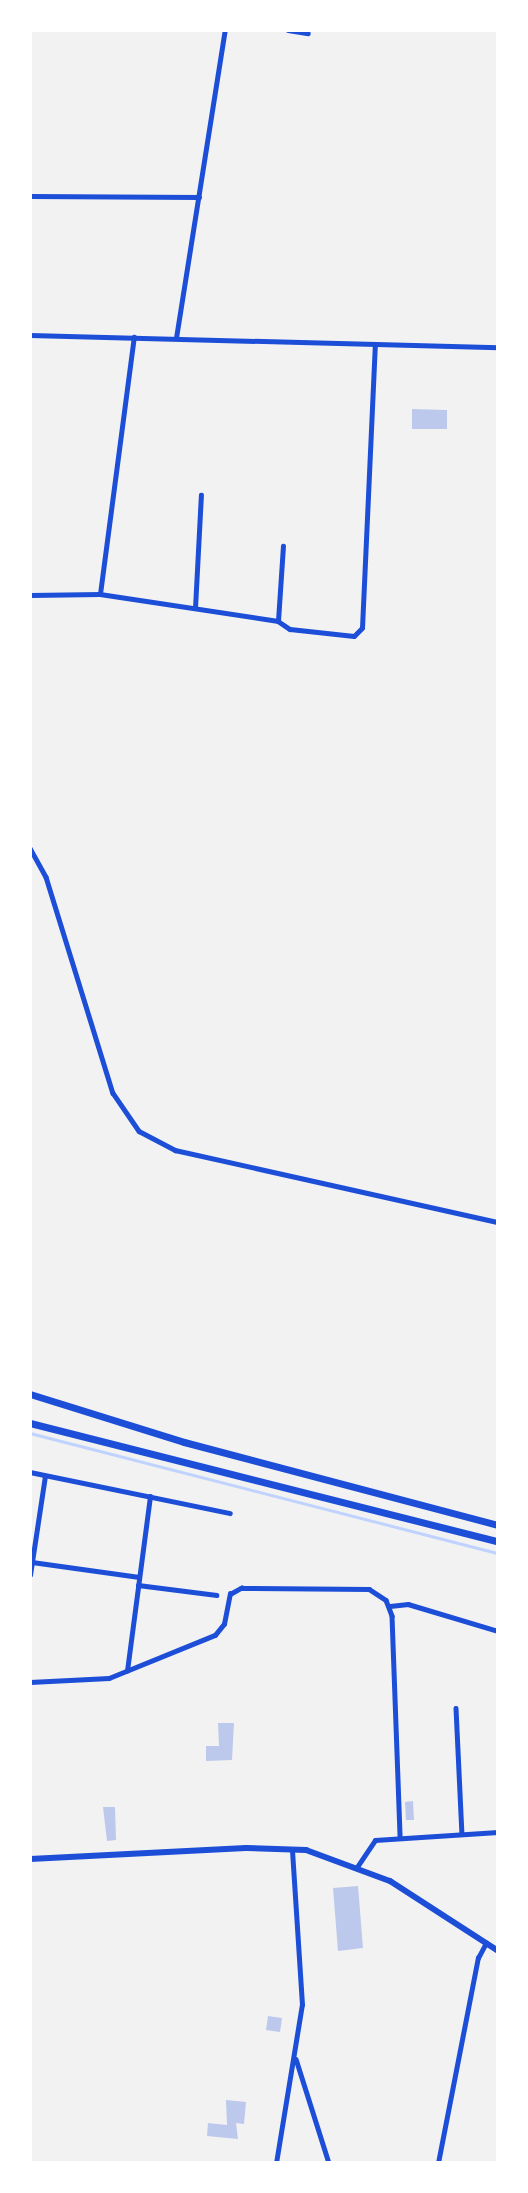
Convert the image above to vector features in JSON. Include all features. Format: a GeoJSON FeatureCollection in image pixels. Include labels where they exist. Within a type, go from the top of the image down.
{"type":"FeatureCollection","features":[{"type":"Feature","properties":{"kind":"main road"},"geometry":{"type":"LineString","coordinates":[[30,1394],[196,1446],[498,1525]]}},
{"type":"Feature","properties":{"kind":"main road"},"geometry":{"type":"LineString","coordinates":[[30,1423],[498,1541]]}},
{"type":"Feature","properties":{"kind":"main road"},"geometry":{"type":"LineString","coordinates":[[30,1859],[292,1849],[357,1867],[390,1881],[498,1951]]}},
{"type":"Feature","properties":{"kind":"street"},"geometry":{"type":"LineString","coordinates":[[176,338],[225,30]]}},
{"type":"Feature","properties":{"kind":"street"},"geometry":{"type":"LineString","coordinates":[[288,30],[308,33]]}},
{"type":"Feature","properties":{"kind":"street"},"geometry":{"type":"LineString","coordinates":[[30,196],[199,197]]}},
{"type":"Feature","properties":{"kind":"street"},"geometry":{"type":"LineString","coordinates":[[30,335],[375,346],[498,347]]}},
{"type":"Feature","properties":{"kind":"street"},"geometry":{"type":"LineString","coordinates":[[100,594],[134,337]]}},
{"type":"Feature","properties":{"kind":"street"},"geometry":{"type":"LineString","coordinates":[[30,595],[100,594],[278,621],[290,629],[354,636],[362,628],[375,346]]}},
{"type":"Feature","properties":{"kind":"street"},"geometry":{"type":"LineString","coordinates":[[195,608],[201,495]]}},
{"type":"Feature","properties":{"kind":"street"},"geometry":{"type":"LineString","coordinates":[[278,621],[283,546]]}},
{"type":"Feature","properties":{"kind":"street"},"geometry":{"type":"LineString","coordinates":[[30,848],[46,877],[113,1093],[139,1131],[175,1150],[498,1222]]}},
{"type":"Feature","properties":{"kind":"street"},"geometry":{"type":"LineString","coordinates":[[30,1472],[230,1513]]}},
{"type":"Feature","properties":{"kind":"street"},"geometry":{"type":"LineString","coordinates":[[30,1575],[45,1475]]}},
{"type":"Feature","properties":{"kind":"street"},"geometry":{"type":"LineString","coordinates":[[127,1671],[150,1497]]}},
{"type":"Feature","properties":{"kind":"street"},"geometry":{"type":"LineString","coordinates":[[32,1562],[139,1577]]}},
{"type":"Feature","properties":{"kind":"street"},"geometry":{"type":"LineString","coordinates":[[138,1585],[216,1595]]}},
{"type":"Feature","properties":{"kind":"street"},"geometry":{"type":"LineString","coordinates":[[30,1682],[107,1679],[212,1636],[224,1624],[230,1594],[242,1588],[362,1587],[377,1592],[390,1606],[400,1836]]}},
{"type":"Feature","properties":{"kind":"street"},"geometry":{"type":"LineString","coordinates":[[390,1606],[408,1604],[498,1631]]}},
{"type":"Feature","properties":{"kind":"street"},"geometry":{"type":"LineString","coordinates":[[456,1708],[462,1833]]}},
{"type":"Feature","properties":{"kind":"street"},"geometry":{"type":"LineString","coordinates":[[357,1867],[374,1840],[400,1836],[498,1832]]}},
{"type":"Feature","properties":{"kind":"street"},"geometry":{"type":"LineString","coordinates":[[276,2163],[302,2005],[292,1849]]}},
{"type":"Feature","properties":{"kind":"street"},"geometry":{"type":"LineString","coordinates":[[438,2163],[478,1958],[486,1944]]}},
{"type":"Feature","properties":{"kind":"street"},"geometry":{"type":"LineString","coordinates":[[295,2058],[329,2163]]}},
{"type":"Feature","properties":{"kind":"building"},"geometry":{"type":"Polygon","coordinates":[[[412,409],[447,410],[447,429],[412,429],[412,409]]]}},
{"type":"Feature","properties":{"kind":"building"},"geometry":{"type":"Polygon","coordinates":[[[218,1723],[234,1723],[232,1760],[206,1761],[206,1746],[219,1746],[218,1723]]]}},
{"type":"Feature","properties":{"kind":"building"},"geometry":{"type":"Polygon","coordinates":[[[413,1801],[414,1820],[406,1820],[405,1802],[413,1801]]]}},
{"type":"Feature","properties":{"kind":"building"},"geometry":{"type":"Polygon","coordinates":[[[103,1807],[115,1807],[116,1840],[107,1841],[103,1807]]]}},
{"type":"Feature","properties":{"kind":"building"},"geometry":{"type":"Polygon","coordinates":[[[358,1886],[363,1948],[338,1951],[333,1888],[358,1886]]]}},
{"type":"Feature","properties":{"kind":"building"},"geometry":{"type":"Polygon","coordinates":[[[268,2016],[282,2018],[280,2032],[266,2030],[268,2016]]]}},
{"type":"Feature","properties":{"kind":"building"},"geometry":{"type":"Polygon","coordinates":[[[226,2100],[246,2102],[244,2124],[236,2123],[238,2139],[207,2136],[208,2123],[227,2125],[226,2100]]]}},
{"type":"Feature","properties":{"kind":"waterway"},"geometry":{"type":"LineString","coordinates":[[30,1433],[498,1553]]}}]}
